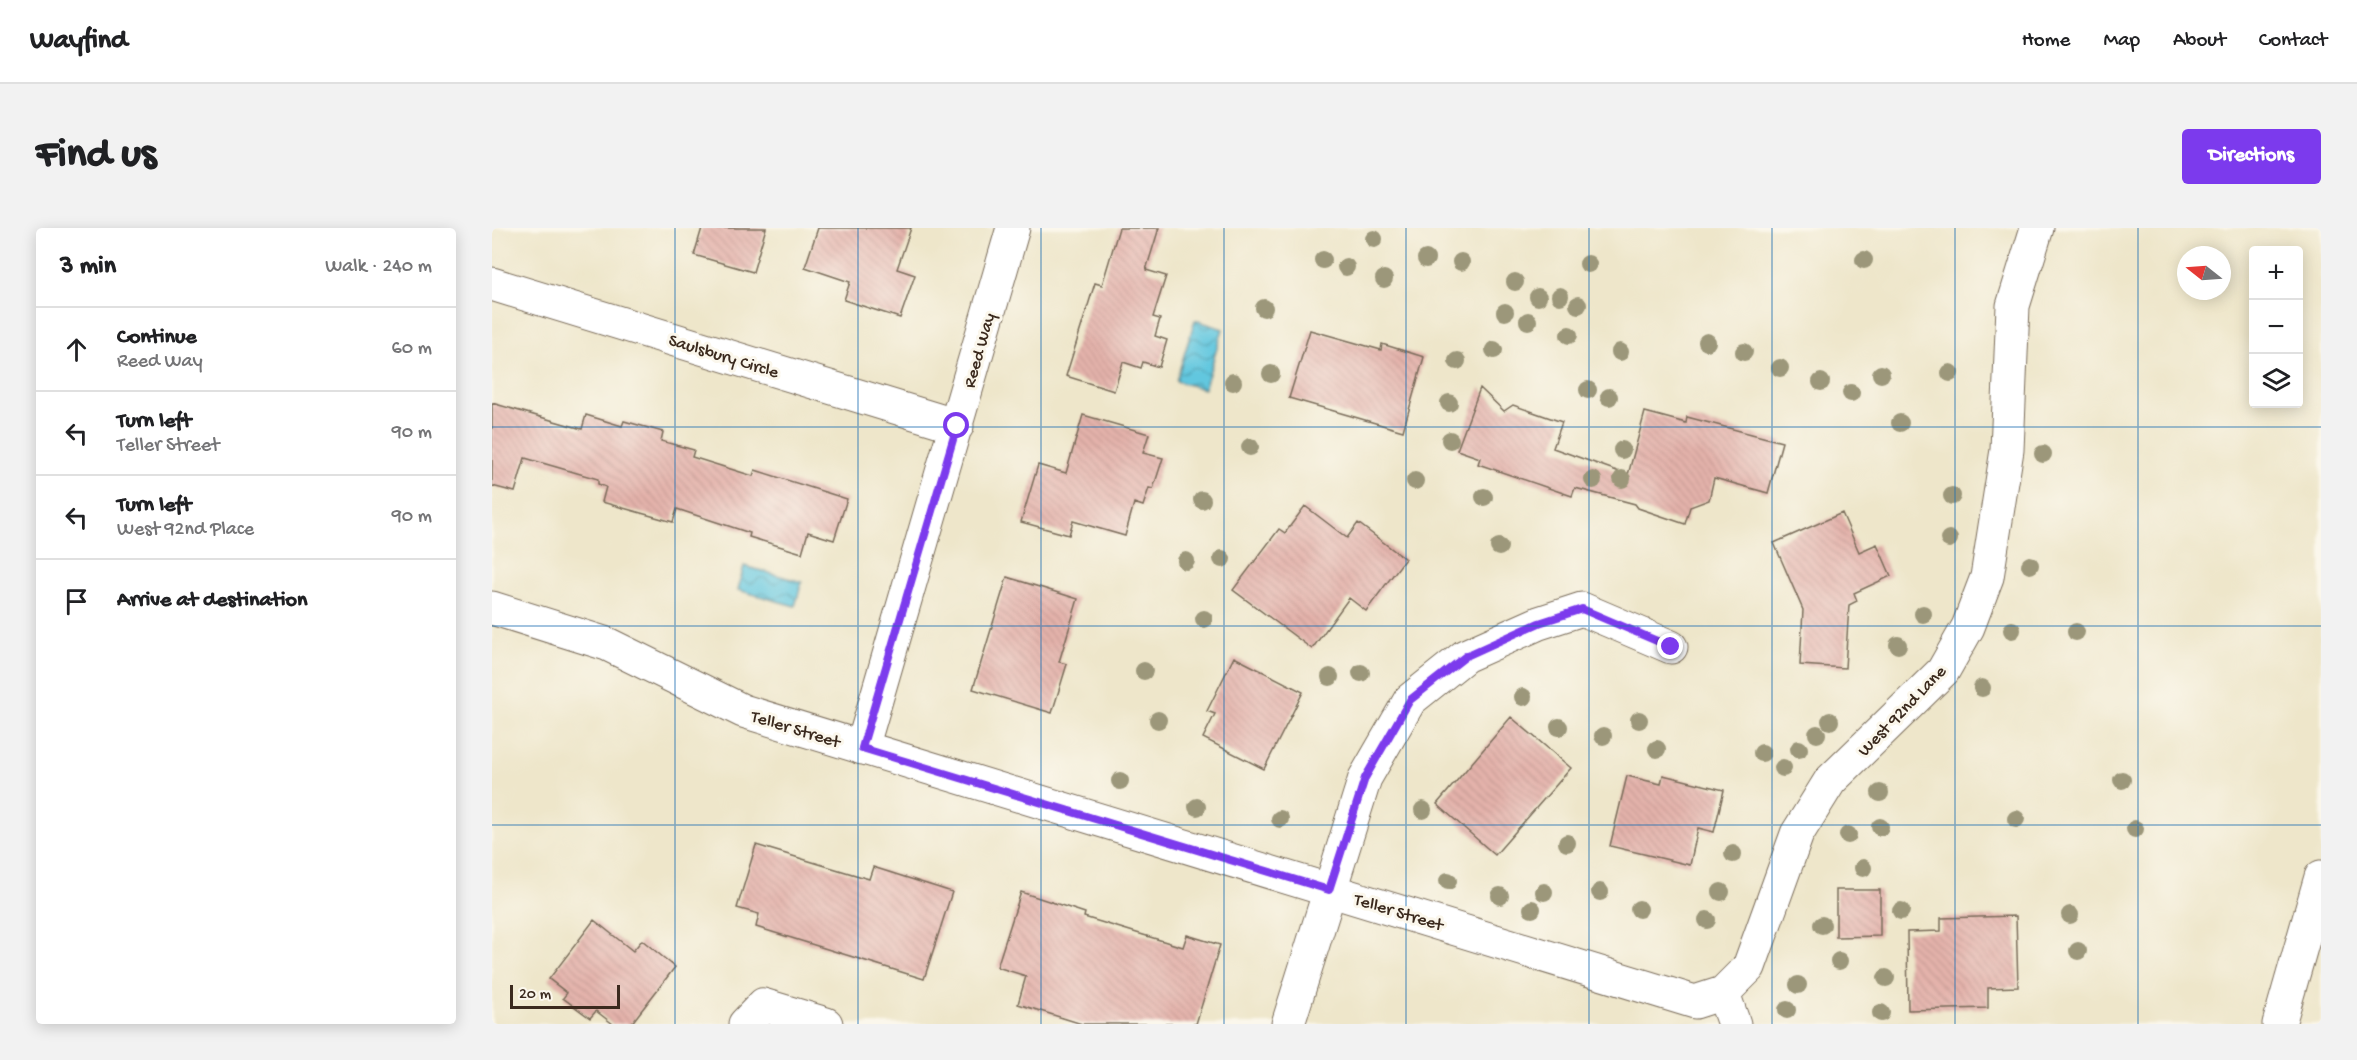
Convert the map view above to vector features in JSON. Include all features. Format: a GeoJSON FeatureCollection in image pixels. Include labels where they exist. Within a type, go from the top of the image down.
{"type":"FeatureCollection","features":[{"type":"Feature","properties":{"kind":"street","name":"Reed Way"},"geometry":{"type":"LineString","coordinates":[[862,748],[1013,228]]}},
{"type":"Feature","properties":{"kind":"street","name":"West 92nd Lane"},"geometry":{"type":"LineString","coordinates":[[1709,998],[1749,967],[1797,834],[1830,781],[1943,671],[1968,627],[1987,577],[2007,450],[2013,306],[2037,228]]}},
{"type":"Feature","properties":{"kind":"street","name":"Saulsbury Circle"},"geometry":{"type":"LineString","coordinates":[[492,284],[957,426]]}},
{"type":"Feature","properties":{"kind":"street","name":"Teller Street"},"geometry":{"type":"LineString","coordinates":[[492,608],[607,644],[743,711],[1329,890],[1709,998]]}},
{"type":"Feature","properties":{"kind":"street"},"geometry":{"type":"LineString","coordinates":[[1288,1024],[1365,778],[1410,700],[1466,656],[1539,623],[1582,609],[1671,647]]}},
{"type":"Feature","properties":{"kind":"street"},"geometry":{"type":"LineString","coordinates":[[2279,1024],[2321,876]]}},
{"type":"Feature","properties":{"kind":"street"},"geometry":{"type":"LineString","coordinates":[[1709,998],[1734,1024]]}},
{"type":"Feature","properties":{"kind":"street"},"geometry":{"type":"LineString","coordinates":[[754,1014],[826,1024]]}},
{"type":"Feature","properties":{"kind":"water"},"geometry":{"type":"Polygon","coordinates":[[[1195,320],[1223,329],[1204,389],[1176,381],[1195,320]]]}},
{"type":"Feature","properties":{"kind":"water"},"geometry":{"type":"Polygon","coordinates":[[[744,566],[802,582],[795,606],[738,590],[744,566]]]}},
{"type":"Feature","properties":{"kind":"building"},"geometry":{"type":"Polygon","coordinates":[[[702,228],[766,228],[753,272],[694,255],[702,228]]]}},
{"type":"Feature","properties":{"kind":"building"},"geometry":{"type":"Polygon","coordinates":[[[818,228],[911,228],[897,269],[915,275],[900,318],[844,300],[850,282],[805,267],[818,228]]]}},
{"type":"Feature","properties":{"kind":"building"},"geometry":{"type":"Polygon","coordinates":[[[1119,228],[1159,228],[1146,270],[1166,276],[1153,317],[1160,319],[1155,336],[1167,340],[1159,367],[1143,362],[1141,368],[1123,362],[1114,391],[1066,376],[1095,283],[1102,285],[1119,228]]]}},
{"type":"Feature","properties":{"kind":"building"},"geometry":{"type":"Polygon","coordinates":[[[1310,330],[1381,350],[1382,344],[1424,357],[1403,431],[1289,398],[1310,330]]]}},
{"type":"Feature","properties":{"kind":"building"},"geometry":{"type":"Polygon","coordinates":[[[1480,388],[1504,411],[1513,405],[1562,422],[1553,448],[1628,475],[1645,412],[1686,423],[1687,417],[1782,442],[1768,493],[1714,478],[1709,500],[1690,507],[1685,524],[1638,508],[1635,504],[1575,488],[1572,496],[1478,464],[1480,458],[1457,450],[1480,388]]]}},
{"type":"Feature","properties":{"kind":"building"},"geometry":{"type":"Polygon","coordinates":[[[492,403],[582,429],[586,415],[622,426],[624,421],[663,432],[661,441],[694,450],[692,457],[753,476],[755,470],[847,499],[834,540],[808,532],[802,553],[749,537],[750,533],[677,509],[673,522],[602,502],[606,487],[598,484],[598,479],[525,458],[515,492],[492,486],[492,403]]]}},
{"type":"Feature","properties":{"kind":"building"},"geometry":{"type":"Polygon","coordinates":[[[1083,415],[1149,434],[1143,453],[1163,458],[1153,489],[1149,488],[1143,506],[1134,503],[1125,536],[1073,521],[1069,535],[1021,522],[1038,465],[1066,473],[1083,415]]]}},
{"type":"Feature","properties":{"kind":"building"},"geometry":{"type":"Polygon","coordinates":[[[1305,506],[1347,538],[1358,523],[1405,559],[1366,611],[1349,598],[1312,649],[1233,590],[1279,529],[1285,533],[1305,506]]]}},
{"type":"Feature","properties":{"kind":"building"},"geometry":{"type":"Polygon","coordinates":[[[1842,513],[1859,552],[1877,544],[1891,576],[1854,593],[1857,601],[1849,605],[1845,668],[1800,665],[1803,610],[1774,543],[1842,513]]]}},
{"type":"Feature","properties":{"kind":"building"},"geometry":{"type":"Polygon","coordinates":[[[1007,577],[1078,599],[1059,662],[1067,664],[1052,713],[973,689],[1007,577]]]}},
{"type":"Feature","properties":{"kind":"building"},"geometry":{"type":"Polygon","coordinates":[[[1234,657],[1303,692],[1264,769],[1203,738],[1215,714],[1207,711],[1234,657]]]}},
{"type":"Feature","properties":{"kind":"building"},"geometry":{"type":"Polygon","coordinates":[[[1511,717],[1571,768],[1495,855],[1437,804],[1511,717]]]}},
{"type":"Feature","properties":{"kind":"building"},"geometry":{"type":"Polygon","coordinates":[[[1663,775],[1724,790],[1714,832],[1698,828],[1690,865],[1610,846],[1627,776],[1661,784],[1663,775]]]}},
{"type":"Feature","properties":{"kind":"building"},"geometry":{"type":"Polygon","coordinates":[[[756,845],[869,879],[873,867],[952,892],[924,979],[756,927],[759,914],[737,908],[756,845]]]}},
{"type":"Feature","properties":{"kind":"building"},"geometry":{"type":"Polygon","coordinates":[[[1836,890],[1880,890],[1880,936],[1836,937],[1836,890]]]}},
{"type":"Feature","properties":{"kind":"building"},"geometry":{"type":"Polygon","coordinates":[[[1021,892],[1085,913],[1084,917],[1183,947],[1187,935],[1220,945],[1196,1024],[1082,1024],[1018,1004],[1026,976],[997,967],[1021,892]]]}},
{"type":"Feature","properties":{"kind":"building"},"geometry":{"type":"Polygon","coordinates":[[[2016,916],[2018,987],[1988,988],[1988,1008],[1908,1010],[1907,932],[1941,931],[1941,918],[2016,916]]]}},
{"type":"Feature","properties":{"kind":"building"},"geometry":{"type":"Polygon","coordinates":[[[594,920],[633,951],[642,940],[675,967],[631,1024],[613,1024],[596,1011],[590,1018],[563,998],[567,993],[549,979],[594,920]]]}},
{"type":"Feature","properties":{"kind":"route"},"geometry":{"type":"LineString","coordinates":[[957,426],[862,748],[1329,890],[1365,778],[1410,700],[1466,656],[1539,623],[1582,609],[1671,647]]}}]}
